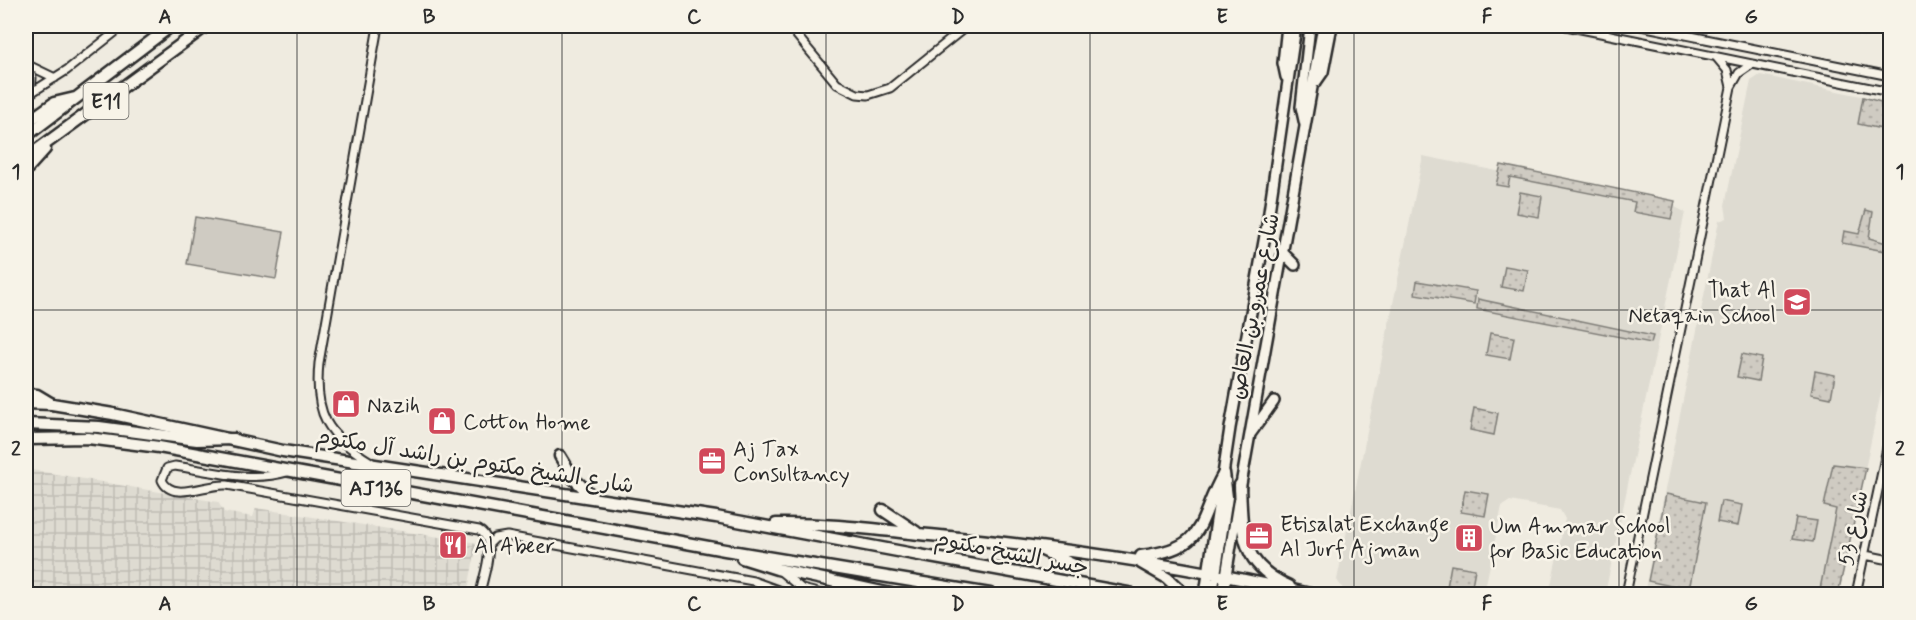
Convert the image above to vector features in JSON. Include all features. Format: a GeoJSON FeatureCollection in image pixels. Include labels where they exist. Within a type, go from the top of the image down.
{"type":"FeatureCollection","features":[{"type":"Feature","properties":{"kind":"main road","name":"E11"},"geometry":{"type":"LineString","coordinates":[[26,136],[171,26]]}},
{"type":"Feature","properties":{"kind":"main road","name":"E11"},"geometry":{"type":"LineString","coordinates":[[26,158],[206,26]]}},
{"type":"Feature","properties":{"kind":"main road"},"geometry":{"type":"LineString","coordinates":[[1287,26],[1284,63],[1288,80]]}},
{"type":"Feature","properties":{"kind":"main road","name":"شارع عمرو بن العاص"},"geometry":{"type":"LineString","coordinates":[[1224,472],[1268,219],[1296,26]]}},
{"type":"Feature","properties":{"kind":"main road"},"geometry":{"type":"LineString","coordinates":[[1305,125],[1301,107],[1310,26]]}},
{"type":"Feature","properties":{"kind":"main road","name":"شارع عمرو بن العاص"},"geometry":{"type":"LineString","coordinates":[[1223,594],[1221,573],[1240,485],[1323,26]]}},
{"type":"Feature","properties":{"kind":"main road"},"geometry":{"type":"LineString","coordinates":[[1314,84],[1323,72],[1332,26]]}},
{"type":"Feature","properties":{"kind":"main road"},"geometry":{"type":"LineString","coordinates":[[26,123],[54,103],[78,98]]}},
{"type":"Feature","properties":{"kind":"main road"},"geometry":{"type":"LineString","coordinates":[[26,170],[36,162],[49,143]]}},
{"type":"Feature","properties":{"kind":"main road"},"geometry":{"type":"LineString","coordinates":[[1283,253],[1295,265]]}},
{"type":"Feature","properties":{"kind":"main road"},"geometry":{"type":"LineString","coordinates":[[26,394],[42,397],[52,404]]}},
{"type":"Feature","properties":{"kind":"main road"},"geometry":{"type":"LineString","coordinates":[[1248,438],[1274,401]]}},
{"type":"Feature","properties":{"kind":"main road","name":"شارع الشيخ مكتوم بن راشد آل مكتوم"},"geometry":{"type":"LineString","coordinates":[[26,403],[52,404],[234,439],[283,451],[594,497],[919,555]]}},
{"type":"Feature","properties":{"kind":"main road"},"geometry":{"type":"LineString","coordinates":[[26,424],[99,427],[197,440],[234,439]]}},
{"type":"Feature","properties":{"kind":"main road","name":"شارع الشيخ مكتوم بن راشد آل مكتوم"},"geometry":{"type":"LineString","coordinates":[[26,439],[88,438],[123,442],[725,550],[915,581]]}},
{"type":"Feature","properties":{"kind":"main road"},"geometry":{"type":"LineString","coordinates":[[560,456],[574,479],[594,497]]}},
{"type":"Feature","properties":{"kind":"main road"},"geometry":{"type":"LineString","coordinates":[[1131,558],[1170,551],[1192,538],[1203,525],[1224,472]]}},
{"type":"Feature","properties":{"kind":"main road"},"geometry":{"type":"LineString","coordinates":[[1213,594],[1221,573],[1227,497],[1224,472]]}},
{"type":"Feature","properties":{"kind":"main road"},"geometry":{"type":"LineString","coordinates":[[1240,485],[1242,532],[1252,558],[1267,574],[1308,594]]}},
{"type":"Feature","properties":{"kind":"main road"},"geometry":{"type":"LineString","coordinates":[[883,510],[919,534]]}},
{"type":"Feature","properties":{"kind":"main road"},"geometry":{"type":"LineString","coordinates":[[759,525],[806,524],[1023,544],[1221,573],[1308,594]]}},
{"type":"Feature","properties":{"kind":"main road"},"geometry":{"type":"LineString","coordinates":[[1023,544],[1074,565]]}},
{"type":"Feature","properties":{"kind":"main road"},"geometry":{"type":"LineString","coordinates":[[725,550],[777,569],[891,594]]}},
{"type":"Feature","properties":{"kind":"main road","name":"جسر الشيخ مكتوم"},"geometry":{"type":"LineString","coordinates":[[919,555],[1133,594]]}},
{"type":"Feature","properties":{"kind":"main road"},"geometry":{"type":"LineString","coordinates":[[1131,558],[1167,578],[1184,594]]}},
{"type":"Feature","properties":{"kind":"main road","name":"شارع عمرو بن العاص"},"geometry":{"type":"LineString","coordinates":[[1205,594],[1221,573]]}},
{"type":"Feature","properties":{"kind":"main road","name":"جسر الشيخ مكتوم"},"geometry":{"type":"LineString","coordinates":[[915,581],[990,594]]}},
{"type":"Feature","properties":{"kind":"main road"},"geometry":{"type":"LineString","coordinates":[[1261,594],[1291,591]]}},
{"type":"Feature","properties":{"kind":"street"},"geometry":{"type":"LineString","coordinates":[[28,94],[55,78],[123,26]]}},
{"type":"Feature","properties":{"kind":"street"},"geometry":{"type":"LineString","coordinates":[[373,463],[336,436],[322,415],[317,392],[319,363],[378,26]]}},
{"type":"Feature","properties":{"kind":"street"},"geometry":{"type":"LineString","coordinates":[[789,26],[837,84],[857,94],[868,95],[890,88],[966,26]]}},
{"type":"Feature","properties":{"kind":"street"},"geometry":{"type":"LineString","coordinates":[[1566,26],[1890,92]]}},
{"type":"Feature","properties":{"kind":"street"},"geometry":{"type":"LineString","coordinates":[[1641,26],[1890,76]]}},
{"type":"Feature","properties":{"kind":"street"},"geometry":{"type":"LineString","coordinates":[[1716,56],[1727,70],[1731,87]]}},
{"type":"Feature","properties":{"kind":"street"},"geometry":{"type":"LineString","coordinates":[[27,62],[40,73],[55,78]]}},
{"type":"Feature","properties":{"kind":"street"},"geometry":{"type":"LineString","coordinates":[[27,62],[32,78],[28,94]]}},
{"type":"Feature","properties":{"kind":"street"},"geometry":{"type":"LineString","coordinates":[[1626,594],[1731,87],[1739,73],[1752,64]]}},
{"type":"Feature","properties":{"kind":"street","name":"شارع 53"},"geometry":{"type":"LineString","coordinates":[[1857,594],[1890,434]]}},
{"type":"Feature","properties":{"kind":"street"},"geometry":{"type":"LineString","coordinates":[[286,472],[268,477],[253,477],[175,466],[167,468],[162,480],[167,487],[176,492],[212,485],[226,485],[474,528],[483,532],[489,544]]}},
{"type":"Feature","properties":{"kind":"street"},"geometry":{"type":"LineString","coordinates":[[480,594],[489,544],[495,538],[507,536],[753,581],[789,594]]}},
{"type":"Feature","properties":{"kind":"street"},"geometry":{"type":"LineString","coordinates":[[1865,555],[1890,560]]}},
{"type":"Feature","properties":{"kind":"street"},"geometry":{"type":"LineString","coordinates":[[777,569],[803,592],[822,594]]}},
{"type":"Feature","properties":{"kind":"shaded area"},"geometry":{"type":"Polygon","coordinates":[[[1808,26],[1870,26],[1867,38],[1808,26]]]}},
{"type":"Feature","properties":{"kind":"shaded area"},"geometry":{"type":"Polygon","coordinates":[[[1760,75],[1890,102],[1890,252],[1870,249],[1890,253],[1890,350],[1839,594],[1644,594],[1719,221],[1727,218],[1725,205],[1751,81],[1760,75]]]}},
{"type":"Feature","properties":{"kind":"shaded area"},"geometry":{"type":"Polygon","coordinates":[[[1863,97],[1881,102],[1881,108],[1886,108],[1887,104],[1890,104],[1890,121],[1884,120],[1882,129],[1858,124],[1863,97]]]}},
{"type":"Feature","properties":{"kind":"shaded area"},"geometry":{"type":"Polygon","coordinates":[[[1423,156],[1675,207],[1685,212],[1605,594],[1549,594],[1565,519],[1560,510],[1510,501],[1502,506],[1485,589],[1489,594],[1372,594],[1343,589],[1337,580],[1423,156]]]}},
{"type":"Feature","properties":{"kind":"shaded area"},"geometry":{"type":"Polygon","coordinates":[[[1501,165],[1675,201],[1671,219],[1633,212],[1635,202],[1510,177],[1508,187],[1496,185],[1501,165]]]}},
{"type":"Feature","properties":{"kind":"shaded area"},"geometry":{"type":"Polygon","coordinates":[[[1520,192],[1542,196],[1539,217],[1516,213],[1520,192]]]}},
{"type":"Feature","properties":{"kind":"shaded area"},"geometry":{"type":"Polygon","coordinates":[[[1866,210],[1873,212],[1869,238],[1890,244],[1890,252],[1842,243],[1844,231],[1859,234],[1866,210]]]}},
{"type":"Feature","properties":{"kind":"shaded area"},"geometry":{"type":"Polygon","coordinates":[[[195,217],[284,232],[276,279],[187,264],[195,217]]]}},
{"type":"Feature","properties":{"kind":"shaded area"},"geometry":{"type":"Polygon","coordinates":[[[1505,266],[1528,270],[1524,291],[1501,287],[1505,266]]]}},
{"type":"Feature","properties":{"kind":"shaded area"},"geometry":{"type":"Polygon","coordinates":[[[1417,281],[1476,291],[1474,304],[1415,294],[1417,281]]]}},
{"type":"Feature","properties":{"kind":"shaded area"},"geometry":{"type":"Polygon","coordinates":[[[1478,299],[1653,336],[1651,343],[1477,309],[1478,299]]]}},
{"type":"Feature","properties":{"kind":"shaded area"},"geometry":{"type":"Polygon","coordinates":[[[1490,333],[1514,337],[1510,359],[1486,355],[1490,333]]]}},
{"type":"Feature","properties":{"kind":"shaded area"},"geometry":{"type":"Polygon","coordinates":[[[1742,354],[1762,358],[1758,381],[1737,377],[1742,354]]]}},
{"type":"Feature","properties":{"kind":"shaded area"},"geometry":{"type":"Polygon","coordinates":[[[1815,371],[1835,375],[1831,398],[1811,394],[1815,371]]]}},
{"type":"Feature","properties":{"kind":"shaded area"},"geometry":{"type":"Polygon","coordinates":[[[1474,408],[1498,413],[1494,435],[1470,430],[1474,408]]]}},
{"type":"Feature","properties":{"kind":"shaded area"},"geometry":{"type":"Polygon","coordinates":[[[1833,464],[1866,468],[1838,594],[1819,594],[1836,509],[1824,506],[1833,464]]]}},
{"type":"Feature","properties":{"kind":"shaded area"},"geometry":{"type":"Polygon","coordinates":[[[26,469],[218,502],[224,512],[253,517],[256,508],[477,543],[467,594],[26,594],[26,469]]]}},
{"type":"Feature","properties":{"kind":"shaded area"},"geometry":{"type":"Polygon","coordinates":[[[1465,490],[1489,494],[1485,516],[1461,512],[1465,490]]]}},
{"type":"Feature","properties":{"kind":"shaded area"},"geometry":{"type":"Polygon","coordinates":[[[1666,494],[1706,502],[1689,590],[1648,581],[1666,494]]]}},
{"type":"Feature","properties":{"kind":"shaded area"},"geometry":{"type":"Polygon","coordinates":[[[1721,501],[1742,505],[1738,526],[1717,522],[1721,501]]]}},
{"type":"Feature","properties":{"kind":"shaded area"},"geometry":{"type":"Polygon","coordinates":[[[1796,518],[1817,521],[1813,542],[1792,539],[1796,518]]]}},
{"type":"Feature","properties":{"kind":"shaded area"},"geometry":{"type":"Polygon","coordinates":[[[1451,565],[1475,569],[1471,591],[1447,587],[1451,565]]]}},
{"type":"Feature","properties":{"kind":"tunnel"},"geometry":{"type":"LineString","coordinates":[[1074,565],[1082,577],[1083,594]]}},
{"type":"Feature","properties":{"kind":"place","name":"That Al Netaqain School"},"geometry":{"type":"Point","coordinates":[1797,302]}},
{"type":"Feature","properties":{"kind":"place","name":"Nazih"},"geometry":{"type":"Point","coordinates":[346,404]}},
{"type":"Feature","properties":{"kind":"place","name":"Cotton Home"},"geometry":{"type":"Point","coordinates":[442,421]}},
{"type":"Feature","properties":{"kind":"place","name":"Aj Tax Consultancy"},"geometry":{"type":"Point","coordinates":[712,461]}},
{"type":"Feature","properties":{"kind":"place","name":"Etisalat Exchange Al Jurf Ajman"},"geometry":{"type":"Point","coordinates":[1259,536]}},
{"type":"Feature","properties":{"kind":"place","name":"Um Ammar School for Basic Education"},"geometry":{"type":"Point","coordinates":[1469,538]}},
{"type":"Feature","properties":{"kind":"place","name":"Al Abeer"},"geometry":{"type":"Point","coordinates":[453,545]}}]}
